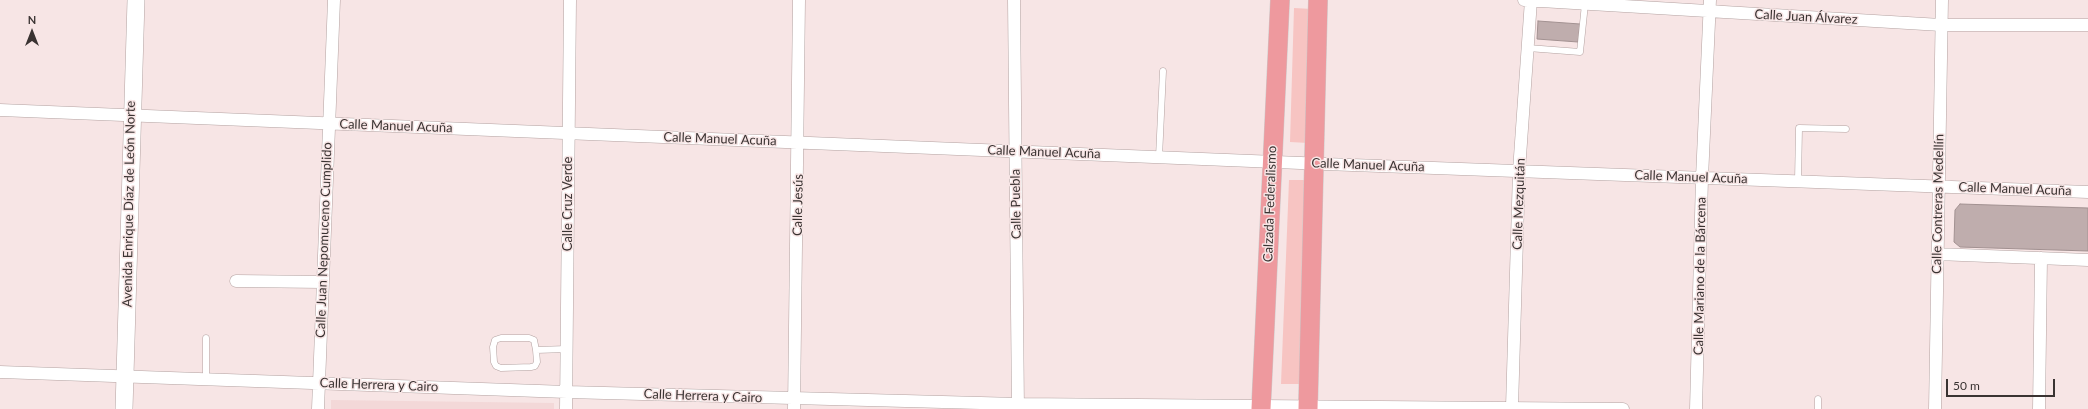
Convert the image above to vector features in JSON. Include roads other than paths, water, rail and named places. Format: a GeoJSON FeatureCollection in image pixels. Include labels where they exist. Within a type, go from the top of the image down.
{"type":"FeatureCollection","features":[{"type":"Feature","properties":{"kind":"main road","name":"Avenida Enrique Díaz de León Norte"},"geometry":{"type":"LineString","coordinates":[[124,409],[136,0]]}},
{"type":"Feature","properties":{"kind":"main road","name":"Calzada Federalismo"},"geometry":{"type":"LineString","coordinates":[[1261,408],[1271,161],[1280,0]]}},
{"type":"Feature","properties":{"kind":"main road"},"geometry":{"type":"LineString","coordinates":[[1308,408],[1318,0]]}},
{"type":"Feature","properties":{"kind":"street","name":"Calle Juan Nepomuceno Cumplido"},"geometry":{"type":"LineString","coordinates":[[318,409],[334,0]]}},
{"type":"Feature","properties":{"kind":"street","name":"Calle Cruz Verde"},"geometry":{"type":"LineString","coordinates":[[566,409],[570,0]]}},
{"type":"Feature","properties":{"kind":"street","name":"Calle Jesús"},"geometry":{"type":"LineString","coordinates":[[794,404],[799,142],[799,0]]}},
{"type":"Feature","properties":{"kind":"street","name":"Calle Puebla"},"geometry":{"type":"LineString","coordinates":[[1014,0],[1018,407]]}},
{"type":"Feature","properties":{"kind":"street","name":"Calle Juan Álvarez"},"geometry":{"type":"LineString","coordinates":[[1524,0],[1585,4],[1710,6],[1941,25],[2088,26]]}},
{"type":"Feature","properties":{"kind":"street","name":"Calle Mezquitán"},"geometry":{"type":"LineString","coordinates":[[1512,407],[1519,171],[1531,0]]}},
{"type":"Feature","properties":{"kind":"street","name":"Calle Contreras Medellín"},"geometry":{"type":"LineString","coordinates":[[1935,409],[1942,0]]}},
{"type":"Feature","properties":{"kind":"street","name":"Calle Mariano de la Bárcena"},"geometry":{"type":"LineString","coordinates":[[1696,409],[1702,178],[1710,6]]}},
{"type":"Feature","properties":{"kind":"street","name":"Calle Manuel Acuña"},"geometry":{"type":"LineString","coordinates":[[0,110],[1159,157],[2088,192]]}},
{"type":"Feature","properties":{"kind":"street"},"geometry":{"type":"LineString","coordinates":[[1937,254],[2088,260]]}},
{"type":"Feature","properties":{"kind":"street"},"geometry":{"type":"LineString","coordinates":[[2039,409],[2041,258]]}},
{"type":"Feature","properties":{"kind":"street"},"geometry":{"type":"LineString","coordinates":[[236,281],[323,282]]}},
{"type":"Feature","properties":{"kind":"street","name":"Calle Herrera y Cairo"},"geometry":{"type":"LineString","coordinates":[[0,372],[567,392],[794,404],[1018,407],[1512,407],[1623,409]]}},
{"type":"Feature","properties":{"kind":"lane"},"geometry":{"type":"LineString","coordinates":[[1528,48],[1580,52],[1585,4]]}},
{"type":"Feature","properties":{"kind":"lane"},"geometry":{"type":"LineString","coordinates":[[1159,157],[1163,71]]}},
{"type":"Feature","properties":{"kind":"lane"},"geometry":{"type":"LineString","coordinates":[[1798,181],[1799,128],[1846,130]]}},
{"type":"Feature","properties":{"kind":"lane"},"geometry":{"type":"LineString","coordinates":[[206,338],[206,379]]}},
{"type":"Feature","properties":{"kind":"lane"},"geometry":{"type":"LineString","coordinates":[[501,338],[529,338],[534,340],[536,350],[537,362],[535,366],[501,368],[496,366],[494,362],[493,347],[495,340],[501,338]]}},
{"type":"Feature","properties":{"kind":"lane"},"geometry":{"type":"LineString","coordinates":[[536,350],[567,349]]}},
{"type":"Feature","properties":{"kind":"lane"},"geometry":{"type":"LineString","coordinates":[[1818,399],[1818,409]]}}]}
